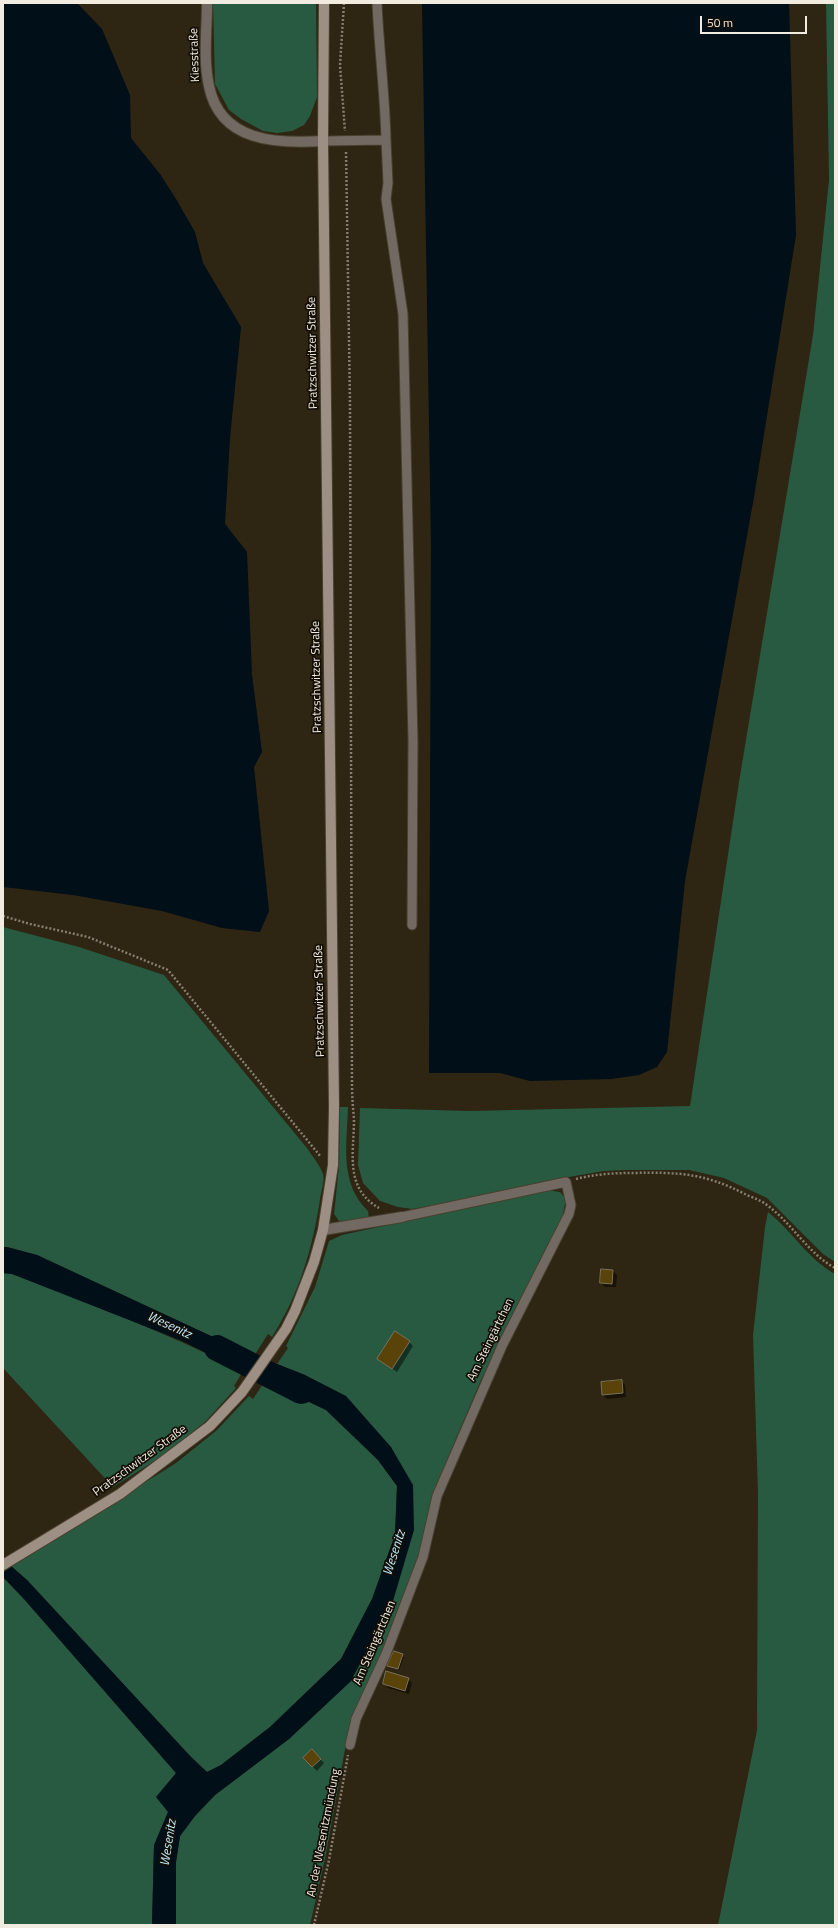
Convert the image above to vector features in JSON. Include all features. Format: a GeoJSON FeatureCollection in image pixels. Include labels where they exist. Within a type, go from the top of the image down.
{"type":"FeatureCollection","features":[{"type":"Feature","properties":{"kind":"street","name":"Kiesstraße"},"geometry":{"type":"LineString","coordinates":[[206,3],[209,86],[216,104],[223,116],[242,132],[252,137],[272,141],[323,141]]}},
{"type":"Feature","properties":{"kind":"street","name":"Pratzschwitzer Straße"},"geometry":{"type":"LineString","coordinates":[[6,1562],[120,1494],[210,1426],[242,1392],[278,1341],[296,1311],[303,1294],[323,1230],[333,1166],[334,1107],[323,141],[324,3]]}},
{"type":"Feature","properties":{"kind":"street"},"geometry":{"type":"LineString","coordinates":[[323,1230],[336,1230],[402,1217]]}},
{"type":"Feature","properties":{"kind":"lane"},"geometry":{"type":"LineString","coordinates":[[377,3],[379,50],[385,100],[388,183],[386,199],[403,314],[412,733],[412,925]]}},
{"type":"Feature","properties":{"kind":"lane"},"geometry":{"type":"LineString","coordinates":[[323,141],[386,140]]}},
{"type":"Feature","properties":{"kind":"lane"},"geometry":{"type":"LineString","coordinates":[[402,1217],[566,1182]]}},
{"type":"Feature","properties":{"kind":"lane","name":"Am Steingärtchen"},"geometry":{"type":"LineString","coordinates":[[350,1745],[356,1719],[386,1654],[423,1557],[437,1496],[502,1346],[569,1214],[571,1205],[566,1182]]}},
{"type":"Feature","properties":{"kind":"path"},"geometry":{"type":"LineString","coordinates":[[344,3],[340,65],[346,141],[350,403],[352,1086],[354,1120],[352,1164],[356,1186],[364,1196],[376,1206]]}},
{"type":"Feature","properties":{"kind":"path"},"geometry":{"type":"LineString","coordinates":[[3,916],[30,924],[88,937],[168,970],[311,1144]]}},
{"type":"Feature","properties":{"kind":"path"},"geometry":{"type":"LineString","coordinates":[[566,1182],[605,1174],[664,1172],[686,1174],[721,1182],[764,1203],[783,1219],[821,1258],[835,1268]]}},
{"type":"Feature","properties":{"kind":"path","name":"An der Wesenitzmündung"},"geometry":{"type":"LineString","coordinates":[[314,1925],[329,1860],[350,1745]]}},
{"type":"Feature","properties":{"kind":"green space"},"geometry":{"type":"Polygon","coordinates":[[[213,3],[316,3],[317,97],[310,116],[304,125],[292,131],[277,133],[263,131],[241,119],[229,110],[215,84],[213,3]]]}},
{"type":"Feature","properties":{"kind":"green space"},"geometry":{"type":"Polygon","coordinates":[[[826,3],[835,3],[835,1262],[823,1254],[767,1198],[724,1178],[689,1170],[604,1171],[557,1179],[467,1199],[412,1209],[398,1207],[380,1201],[363,1183],[358,1165],[360,1108],[470,1111],[690,1106],[739,782],[813,335],[829,180],[826,3]]]}},
{"type":"Feature","properties":{"kind":"green space"},"geometry":{"type":"Polygon","coordinates":[[[3,927],[79,947],[164,975],[307,1148],[320,1167],[323,1174],[323,1183],[317,1217],[304,1270],[282,1321],[272,1337],[268,1334],[254,1356],[37,1255],[3,1247],[3,927]]]}},
{"type":"Feature","properties":{"kind":"green space"},"geometry":{"type":"Polygon","coordinates":[[[340,1107],[348,1107],[346,1149],[352,1188],[368,1211],[369,1218],[351,1223],[339,1221],[334,1214],[339,1166],[340,1107]]]}},
{"type":"Feature","properties":{"kind":"green space"},"geometry":{"type":"Polygon","coordinates":[[[547,1190],[560,1192],[566,1199],[562,1219],[481,1380],[432,1495],[419,1556],[346,1744],[325,1859],[310,1925],[176,1925],[176,1862],[180,1836],[195,1816],[215,1795],[289,1739],[351,1681],[413,1485],[305,1375],[277,1364],[288,1348],[286,1346],[315,1287],[329,1241],[342,1235],[547,1190]]]}},
{"type":"Feature","properties":{"kind":"green space"},"geometry":{"type":"Polygon","coordinates":[[[768,1212],[808,1253],[825,1268],[835,1274],[835,1925],[718,1925],[757,1730],[758,1494],[753,1335],[768,1212]]]}},
{"type":"Feature","properties":{"kind":"green space"},"geometry":{"type":"Polygon","coordinates":[[[3,1273],[12,1274],[71,1296],[186,1344],[243,1371],[234,1386],[236,1388],[206,1421],[161,1457],[113,1487],[3,1368],[3,1273]]]}},
{"type":"Feature","properties":{"kind":"green space"},"geometry":{"type":"Polygon","coordinates":[[[265,1381],[326,1410],[378,1460],[397,1486],[395,1535],[372,1599],[341,1659],[270,1727],[221,1765],[207,1772],[191,1757],[27,1580],[11,1566],[176,1463],[217,1430],[249,1396],[253,1399],[265,1381]]]}},
{"type":"Feature","properties":{"kind":"green space"},"geometry":{"type":"Polygon","coordinates":[[[3,1577],[176,1773],[168,1812],[154,1846],[152,1925],[3,1925],[3,1577]]]}},
{"type":"Feature","properties":{"kind":"water"},"geometry":{"type":"Polygon","coordinates":[[[3,3],[77,3],[102,29],[130,95],[131,138],[160,174],[176,199],[195,232],[203,263],[241,327],[230,438],[225,524],[247,552],[252,675],[262,752],[254,767],[269,911],[260,932],[222,928],[162,911],[73,895],[3,887],[3,3]]]}},
{"type":"Feature","properties":{"kind":"water"},"geometry":{"type":"Polygon","coordinates":[[[422,3],[789,3],[796,235],[754,497],[685,881],[667,1052],[657,1067],[639,1075],[611,1079],[530,1081],[500,1073],[429,1073],[431,544],[422,3]]]}},
{"type":"Feature","properties":{"kind":"water"},"geometry":{"type":"Polygon","coordinates":[[[3,1247],[37,1255],[254,1356],[243,1371],[180,1340],[12,1274],[3,1273],[3,1247]]]}},
{"type":"Feature","properties":{"kind":"water"},"geometry":{"type":"Polygon","coordinates":[[[277,1364],[305,1375],[346,1396],[391,1447],[413,1485],[414,1530],[393,1601],[351,1681],[289,1739],[215,1795],[195,1816],[180,1836],[176,1862],[176,1925],[152,1925],[154,1845],[168,1812],[156,1797],[176,1773],[3,1577],[3,1573],[11,1566],[27,1580],[191,1757],[207,1772],[221,1765],[270,1727],[341,1659],[372,1599],[395,1535],[397,1486],[378,1460],[326,1410],[265,1381],[277,1364]]]}},
{"type":"Feature","properties":{"kind":"building"},"geometry":{"type":"Polygon","coordinates":[[[601,1269],[613,1270],[612,1284],[600,1283],[601,1269]]]}},
{"type":"Feature","properties":{"kind":"building"},"geometry":{"type":"Polygon","coordinates":[[[395,1331],[410,1341],[392,1369],[377,1359],[395,1331]]]}},
{"type":"Feature","properties":{"kind":"building"},"geometry":{"type":"Polygon","coordinates":[[[622,1380],[623,1393],[602,1395],[601,1382],[622,1380]]]}},
{"type":"Feature","properties":{"kind":"building"},"geometry":{"type":"Polygon","coordinates":[[[394,1651],[403,1654],[398,1669],[387,1666],[394,1651]]]}},
{"type":"Feature","properties":{"kind":"building"},"geometry":{"type":"Polygon","coordinates":[[[386,1671],[409,1678],[405,1691],[383,1684],[386,1671]]]}},
{"type":"Feature","properties":{"kind":"building"},"geometry":{"type":"Polygon","coordinates":[[[312,1749],[321,1759],[312,1767],[303,1758],[312,1749]]]}},
{"type":"Feature","properties":{"kind":"waterway","name":"Wesenitz"},"geometry":{"type":"LineString","coordinates":[[217,1348],[301,1391]]}}]}
